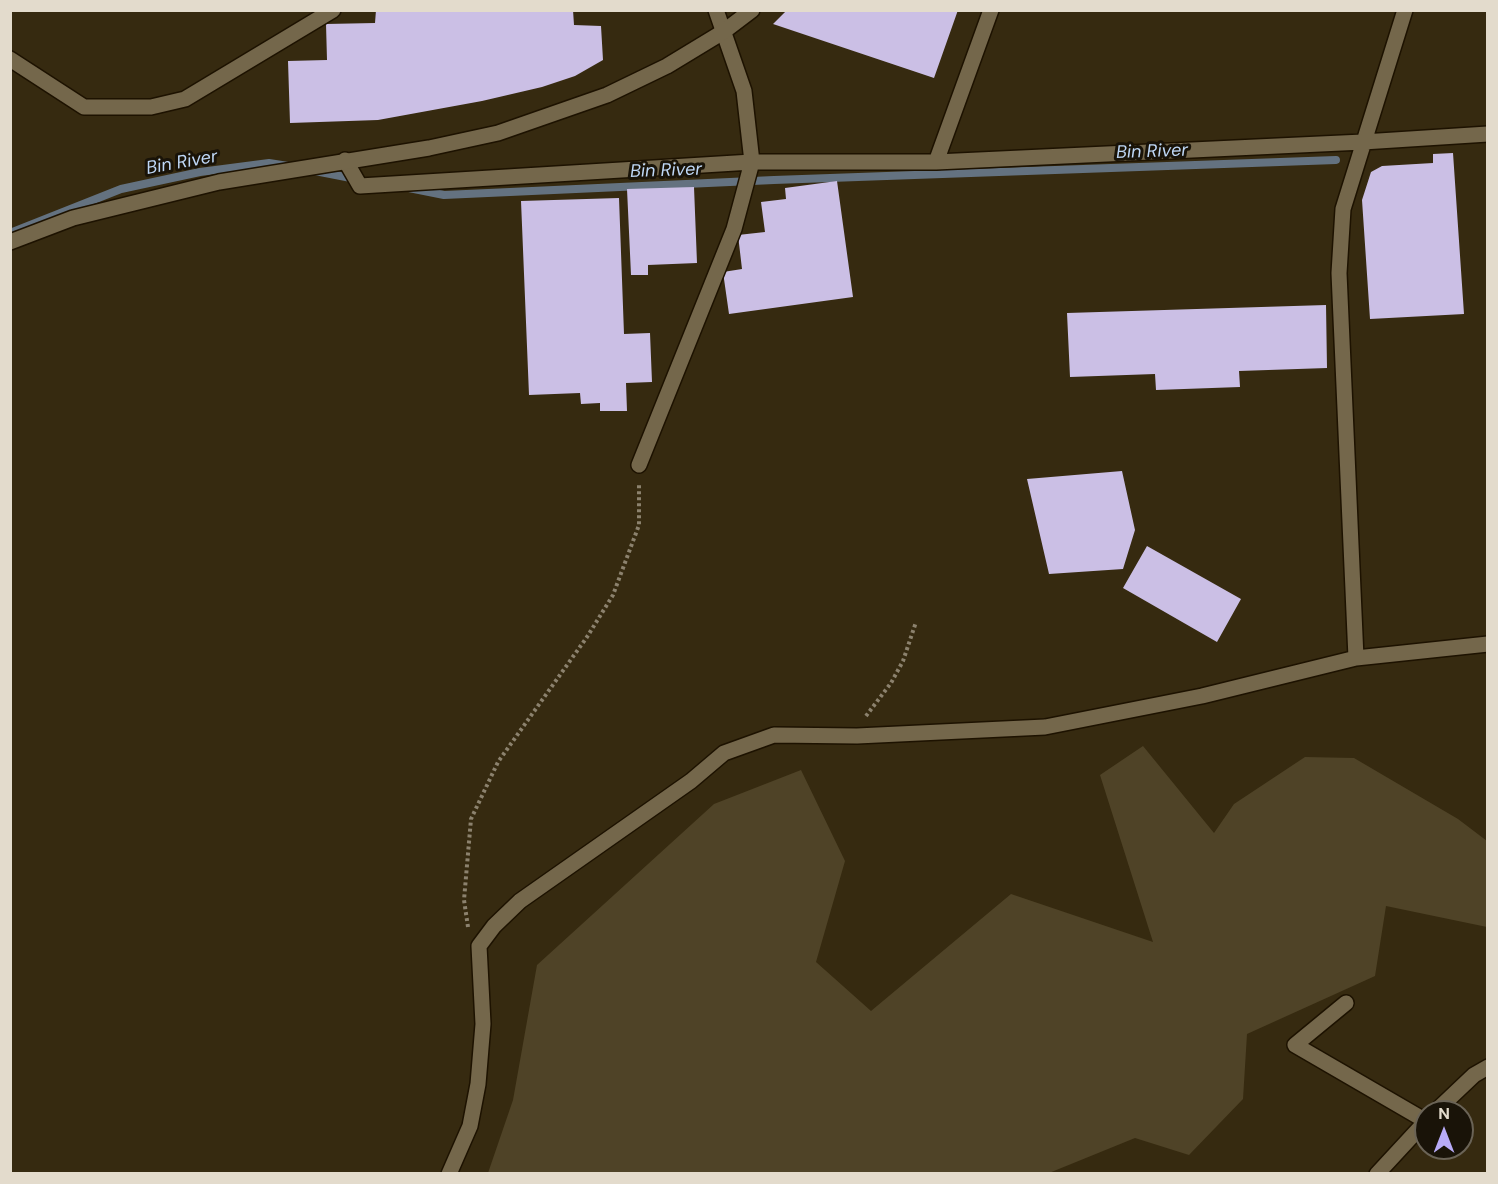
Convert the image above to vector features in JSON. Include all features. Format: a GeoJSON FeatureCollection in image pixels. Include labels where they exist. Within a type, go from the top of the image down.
{"type":"FeatureCollection","features":[{"type":"Feature","properties":{"kind":"street"},"geometry":{"type":"LineString","coordinates":[[10,59],[84,107],[151,107],[185,99],[333,10]]}},
{"type":"Feature","properties":{"kind":"street"},"geometry":{"type":"LineString","coordinates":[[639,465],[734,229],[752,162],[744,91],[716,10]]}},
{"type":"Feature","properties":{"kind":"street"},"geometry":{"type":"LineString","coordinates":[[10,242],[85,215],[219,182],[429,148],[498,133],[607,94],[667,66],[723,32],[752,10]]}},
{"type":"Feature","properties":{"kind":"street"},"geometry":{"type":"LineString","coordinates":[[936,162],[991,10]]}},
{"type":"Feature","properties":{"kind":"street"},"geometry":{"type":"LineString","coordinates":[[1356,658],[1339,273],[1343,209],[1405,10]]}},
{"type":"Feature","properties":{"kind":"street"},"geometry":{"type":"LineString","coordinates":[[345,160],[360,186],[752,162],[936,162],[1488,134]]}},
{"type":"Feature","properties":{"kind":"street"},"geometry":{"type":"LineString","coordinates":[[449,1173],[470,1126],[478,1084],[483,1024],[479,946],[494,926],[520,902],[691,781],[724,753],[774,735],[857,736],[1045,727],[1202,696],[1356,658],[1488,644]]}},
{"type":"Feature","properties":{"kind":"street"},"geometry":{"type":"LineString","coordinates":[[1346,1003],[1295,1045],[1414,1114]]}},
{"type":"Feature","properties":{"kind":"street"},"geometry":{"type":"LineString","coordinates":[[1448,1100],[1474,1075],[1488,1067]]}},
{"type":"Feature","properties":{"kind":"street"},"geometry":{"type":"LineString","coordinates":[[1377,1173],[1414,1134]]}},
{"type":"Feature","properties":{"kind":"path"},"geometry":{"type":"LineString","coordinates":[[479,946],[468,927],[464,900],[471,819],[498,762],[587,637],[613,595],[639,525],[639,465]]}},
{"type":"Feature","properties":{"kind":"path"},"geometry":{"type":"LineString","coordinates":[[857,736],[864,720],[891,683],[903,661],[916,622]]}},
{"type":"Feature","properties":{"kind":"shaded area"},"geometry":{"type":"Polygon","coordinates":[[[1143,746],[1214,833],[1234,804],[1305,757],[1354,758],[1458,819],[1487,841],[1487,927],[1386,906],[1375,976],[1247,1034],[1243,1099],[1189,1155],[1135,1138],[1049,1173],[488,1173],[513,1100],[537,965],[714,804],[801,770],[845,861],[816,962],[871,1011],[1011,894],[1153,942],[1100,775],[1143,746]]]}},
{"type":"Feature","properties":{"kind":"building"},"geometry":{"type":"Polygon","coordinates":[[[376,10],[573,10],[574,25],[601,26],[603,60],[575,76],[542,87],[482,101],[378,120],[290,123],[288,61],[327,60],[326,24],[375,23],[376,10]]]}},
{"type":"Feature","properties":{"kind":"building"},"geometry":{"type":"Polygon","coordinates":[[[787,10],[958,10],[934,78],[773,24],[787,10]]]}},
{"type":"Feature","properties":{"kind":"building"},"geometry":{"type":"Polygon","coordinates":[[[1453,153],[1464,314],[1370,319],[1362,200],[1371,172],[1382,166],[1433,163],[1433,154],[1453,153]]]}},
{"type":"Feature","properties":{"kind":"building"},"geometry":{"type":"Polygon","coordinates":[[[837,181],[853,297],[729,314],[723,272],[742,269],[738,235],[765,232],[761,202],[786,199],[785,188],[837,181]]]}},
{"type":"Feature","properties":{"kind":"building"},"geometry":{"type":"Polygon","coordinates":[[[694,187],[697,263],[648,265],[648,275],[631,275],[627,189],[694,187]]]}},
{"type":"Feature","properties":{"kind":"building"},"geometry":{"type":"Polygon","coordinates":[[[619,198],[624,334],[650,333],[652,382],[626,383],[627,411],[600,411],[600,403],[581,404],[580,393],[529,395],[521,201],[619,198]]]}},
{"type":"Feature","properties":{"kind":"building"},"geometry":{"type":"Polygon","coordinates":[[[1326,305],[1327,368],[1239,371],[1240,387],[1156,390],[1155,374],[1070,377],[1067,313],[1326,305]]]}},
{"type":"Feature","properties":{"kind":"building"},"geometry":{"type":"Polygon","coordinates":[[[1122,471],[1135,530],[1123,569],[1049,574],[1027,479],[1122,471]]]}},
{"type":"Feature","properties":{"kind":"building"},"geometry":{"type":"Polygon","coordinates":[[[1147,546],[1241,599],[1217,642],[1123,588],[1147,546]]]}},
{"type":"Feature","properties":{"kind":"waterway","name":"Bin River"},"geometry":{"type":"LineString","coordinates":[[409,188],[444,195],[774,180],[1336,160]]}},
{"type":"Feature","properties":{"kind":"waterway","name":"Bin River"},"geometry":{"type":"LineString","coordinates":[[10,233],[121,189],[200,172],[269,163],[288,166]]}},
{"type":"Feature","properties":{"kind":"waterway","name":"Bin River"},"geometry":{"type":"LineString","coordinates":[[315,171],[356,179]]}}]}
